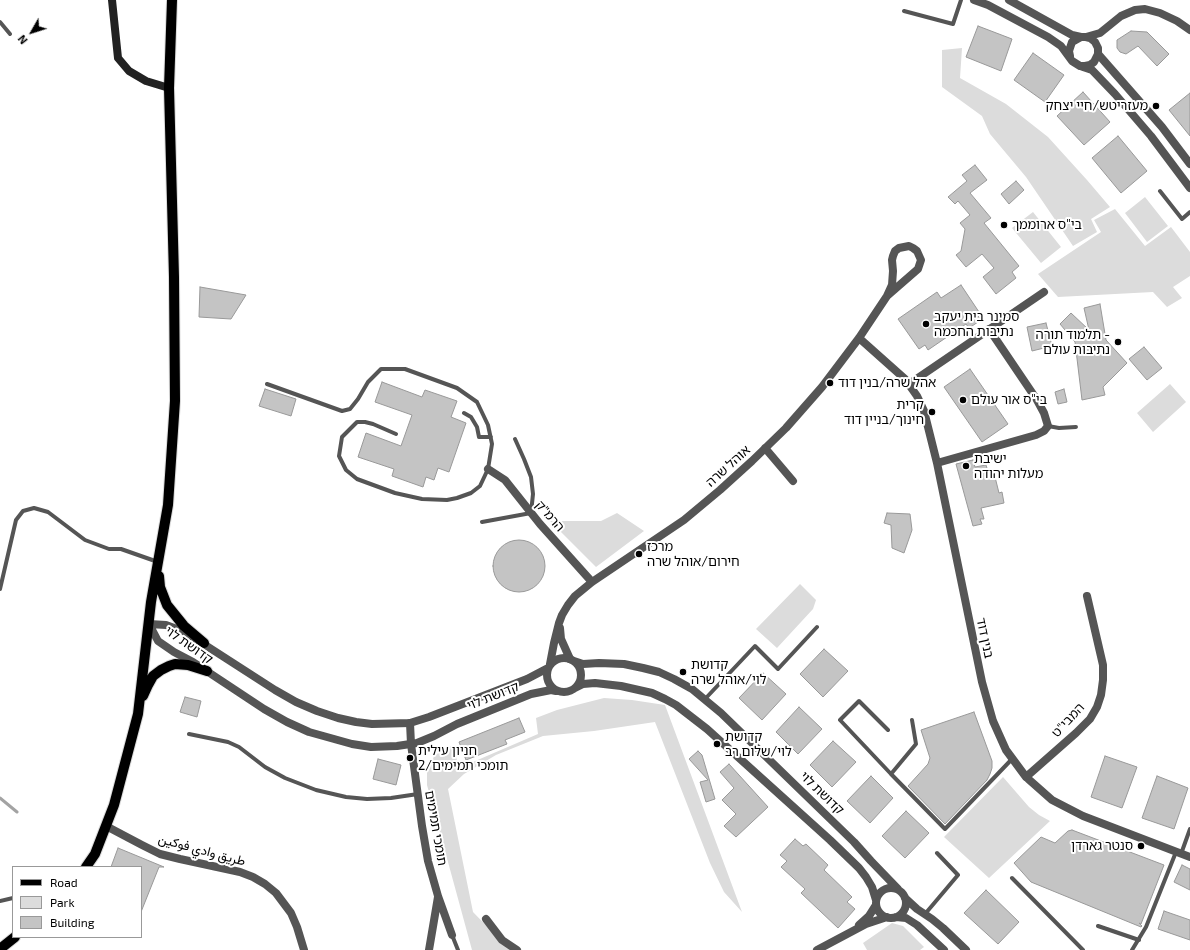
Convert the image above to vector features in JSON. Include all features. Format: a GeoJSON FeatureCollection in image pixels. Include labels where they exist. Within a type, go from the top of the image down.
{"type":"FeatureCollection","features":[{"type":"Feature","properties":{"kind":"main road"},"geometry":{"type":"LineString","coordinates":[[112,0],[118,58],[129,71],[146,81],[169,88]]}},
{"type":"Feature","properties":{"kind":"main road"},"geometry":{"type":"LineString","coordinates":[[87,866],[95,854],[114,805],[138,714],[148,624],[168,505],[174,401],[174,277],[169,88],[172,0]]}},
{"type":"Feature","properties":{"kind":"main road"},"geometry":{"type":"LineString","coordinates":[[158,562],[160,587],[167,604],[184,626],[204,643]]}},
{"type":"Feature","properties":{"kind":"main road"},"geometry":{"type":"LineString","coordinates":[[139,705],[154,676],[169,666],[175,664],[188,665],[207,671]]}},
{"type":"Feature","properties":{"kind":"main road"},"geometry":{"type":"LineString","coordinates":[[0,949],[14,938]]}},
{"type":"Feature","properties":{"kind":"street"},"geometry":{"type":"LineString","coordinates":[[974,0],[988,5],[1048,37],[1062,46],[1072,61],[1080,66],[1092,70],[1151,136],[1190,188]]}},
{"type":"Feature","properties":{"kind":"street"},"geometry":{"type":"LineString","coordinates":[[1009,0],[1072,35],[1090,38],[1095,42],[1098,51],[1162,127],[1190,164]]}},
{"type":"Feature","properties":{"kind":"street"},"geometry":{"type":"LineString","coordinates":[[1070,56],[1069,51],[1072,42],[1083,37],[1100,33],[1121,16],[1135,10],[1145,9],[1160,13],[1177,21],[1190,30]]}},
{"type":"Feature","properties":{"kind":"street"},"geometry":{"type":"LineString","coordinates":[[1080,66],[1090,65],[1094,62],[1103,34],[1107,28]]}},
{"type":"Feature","properties":{"kind":"street","name":"אוהל שרה"},"geometry":{"type":"LineString","coordinates":[[549,666],[559,623],[568,605],[575,596],[592,582],[684,520],[720,490],[786,428],[822,387],[887,296],[892,285],[893,256],[899,248],[909,246],[917,251],[921,260],[918,269],[887,296]]}},
{"type":"Feature","properties":{"kind":"street"},"geometry":{"type":"LineString","coordinates":[[908,384],[1044,292]]}},
{"type":"Feature","properties":{"kind":"street"},"geometry":{"type":"LineString","coordinates":[[937,463],[1036,435],[1044,431],[1048,426],[1044,413],[1037,400],[989,329]]}},
{"type":"Feature","properties":{"kind":"street","name":"בנין דוד"},"geometry":{"type":"LineString","coordinates":[[858,338],[905,378],[917,396],[924,411],[937,463],[987,704],[998,734],[1006,750],[1026,777],[1052,800],[1083,816],[1190,857]]}},
{"type":"Feature","properties":{"kind":"street"},"geometry":{"type":"LineString","coordinates":[[765,448],[793,481]]}},
{"type":"Feature","properties":{"kind":"street","name":"הרמ\"ק"},"geometry":{"type":"LineString","coordinates":[[488,470],[505,480],[531,513],[592,582]]}},
{"type":"Feature","properties":{"kind":"street","name":"המבי\"ט"},"geometry":{"type":"LineString","coordinates":[[1026,777],[1076,733],[1090,719],[1097,707],[1101,695],[1103,665],[1087,596]]}},
{"type":"Feature","properties":{"kind":"street"},"geometry":{"type":"LineString","coordinates":[[559,623],[561,639],[572,660],[580,668],[581,677],[575,688]]}},
{"type":"Feature","properties":{"kind":"street","name":"קדושת לוי"},"geometry":{"type":"LineString","coordinates":[[148,624],[166,625],[185,632],[296,702],[338,718],[372,724],[410,723],[451,709],[527,679],[549,666]]}},
{"type":"Feature","properties":{"kind":"street","name":"קדושת לוי"},"geometry":{"type":"LineString","coordinates":[[148,624],[158,641],[207,671],[264,709],[309,732],[352,744],[371,747],[416,744],[457,724],[531,694],[551,690],[556,691]]}},
{"type":"Feature","properties":{"kind":"street"},"geometry":{"type":"LineString","coordinates":[[572,660],[566,658],[558,659],[549,666],[547,672],[548,681],[556,691],[564,693],[572,691],[583,684],[595,683],[621,686],[652,693],[676,705],[703,725],[860,868],[872,886],[879,912],[886,917]]}},
{"type":"Feature","properties":{"kind":"street","name":"קדושת לוי"},"geometry":{"type":"LineString","coordinates":[[572,660],[583,664],[624,664],[659,672],[678,681],[705,698],[854,842],[898,889]]}},
{"type":"Feature","properties":{"kind":"street","name":"תומכי תמימים"},"geometry":{"type":"LineString","coordinates":[[410,723],[411,744],[428,860],[438,896],[452,935]]}},
{"type":"Feature","properties":{"kind":"street","name":"طريق وادي فوکين"},"geometry":{"type":"LineString","coordinates":[[106,826],[160,854],[240,872],[265,884],[276,893],[291,913],[304,950]]}},
{"type":"Feature","properties":{"kind":"street"},"geometry":{"type":"LineString","coordinates":[[851,932],[869,916],[876,903],[878,895],[884,889],[892,887],[898,889],[902,892],[905,898],[905,909],[896,917]]}},
{"type":"Feature","properties":{"kind":"street"},"geometry":{"type":"LineString","coordinates":[[430,950],[438,896]]}},
{"type":"Feature","properties":{"kind":"street"},"geometry":{"type":"LineString","coordinates":[[905,898],[943,928],[966,950]]}},
{"type":"Feature","properties":{"kind":"street"},"geometry":{"type":"LineString","coordinates":[[817,950],[873,921],[886,917],[896,917],[906,918],[917,925],[944,950]]}},
{"type":"Feature","properties":{"kind":"street"},"geometry":{"type":"LineString","coordinates":[[486,919],[502,940],[517,950]]}},
{"type":"Feature","properties":{"kind":"lane"},"geometry":{"type":"LineString","coordinates":[[904,11],[953,24],[961,0]]}},
{"type":"Feature","properties":{"kind":"lane"},"geometry":{"type":"LineString","coordinates":[[0,22],[10,34]]}},
{"type":"Feature","properties":{"kind":"lane"},"geometry":{"type":"LineString","coordinates":[[1160,191],[1182,219],[1190,212]]}},
{"type":"Feature","properties":{"kind":"lane"},"geometry":{"type":"LineString","coordinates":[[266,384],[342,411],[350,409],[368,382],[381,369],[405,369],[457,388],[477,402],[488,425],[492,444],[488,470],[480,486],[471,493],[447,500],[422,499],[395,493],[357,479],[346,470],[339,456],[342,437],[357,422],[373,424],[396,434]]}},
{"type":"Feature","properties":{"kind":"lane"},"geometry":{"type":"LineString","coordinates":[[464,413],[471,417],[477,427],[479,437],[491,437]]}},
{"type":"Feature","properties":{"kind":"lane"},"geometry":{"type":"LineString","coordinates":[[1048,426],[1059,428],[1076,427]]}},
{"type":"Feature","properties":{"kind":"lane"},"geometry":{"type":"LineString","coordinates":[[482,522],[531,513],[533,494],[531,477],[515,439]]}},
{"type":"Feature","properties":{"kind":"lane"},"geometry":{"type":"LineString","coordinates":[[0,589],[16,520],[23,511],[34,508],[48,512],[85,540],[108,549],[121,548],[158,562]]}},
{"type":"Feature","properties":{"kind":"lane"},"geometry":{"type":"LineString","coordinates":[[705,698],[755,646],[778,669],[817,627]]}},
{"type":"Feature","properties":{"kind":"lane"},"geometry":{"type":"LineString","coordinates":[[888,730],[860,701],[840,720],[945,829],[1012,759]]}},
{"type":"Feature","properties":{"kind":"lane"},"geometry":{"type":"LineString","coordinates":[[891,774],[916,744],[912,720]]}},
{"type":"Feature","properties":{"kind":"lane"},"geometry":{"type":"LineString","coordinates":[[189,734],[228,742],[239,747],[265,767],[285,778],[316,790],[346,797],[367,799],[391,798],[418,794]]}},
{"type":"Feature","properties":{"kind":"lane"},"geometry":{"type":"LineString","coordinates":[[1132,950],[1146,927],[1190,829]]}},
{"type":"Feature","properties":{"kind":"lane"},"geometry":{"type":"LineString","coordinates":[[925,914],[958,875],[937,853]]}},
{"type":"Feature","properties":{"kind":"lane"},"geometry":{"type":"LineString","coordinates":[[1012,878],[1084,950]]}},
{"type":"Feature","properties":{"kind":"lane"},"geometry":{"type":"LineString","coordinates":[[0,900],[2,901],[12,898]]}},
{"type":"Feature","properties":{"kind":"lane"},"geometry":{"type":"LineString","coordinates":[[1098,926],[1139,940]]}},
{"type":"Feature","properties":{"kind":"lane"},"geometry":{"type":"LineString","coordinates":[[452,935],[458,950]]}},
{"type":"Feature","properties":{"kind":"green space"},"geometry":{"type":"Polygon","coordinates":[[[962,48],[960,78],[1006,104],[1048,137],[1110,207],[1091,219],[1097,232],[1073,246],[1026,177],[990,134],[982,116],[942,87],[942,50],[962,48]]]}},
{"type":"Feature","properties":{"kind":"green space"},"geometry":{"type":"Polygon","coordinates":[[[1145,197],[1168,226],[1147,242],[1125,213],[1145,197]]]}},
{"type":"Feature","properties":{"kind":"green space"},"geometry":{"type":"Polygon","coordinates":[[[1115,209],[1145,246],[1171,227],[1190,252],[1190,276],[1173,287],[1182,298],[1167,307],[1153,292],[1058,297],[1038,274],[1101,232],[1094,220],[1115,209]]]}},
{"type":"Feature","properties":{"kind":"green space"},"geometry":{"type":"Polygon","coordinates":[[[1033,212],[1061,247],[1041,263],[1012,228],[1033,212]]]}},
{"type":"Feature","properties":{"kind":"green space"},"geometry":{"type":"Polygon","coordinates":[[[1170,384],[1186,402],[1153,432],[1137,413],[1170,384]]]}},
{"type":"Feature","properties":{"kind":"green space"},"geometry":{"type":"Polygon","coordinates":[[[617,513],[644,531],[596,567],[550,521],[601,521],[617,513]]]}},
{"type":"Feature","properties":{"kind":"green space"},"geometry":{"type":"Polygon","coordinates":[[[800,584],[816,600],[813,609],[777,648],[756,629],[800,584]]]}},
{"type":"Feature","properties":{"kind":"green space"},"geometry":{"type":"Polygon","coordinates":[[[604,698],[632,700],[665,705],[742,912],[724,892],[710,863],[655,722],[594,731],[543,736],[496,755],[464,774],[448,789],[473,912],[510,950],[472,950],[427,785],[427,769],[435,755],[453,745],[459,768],[538,734],[536,718],[557,710],[604,698]]]}},
{"type":"Feature","properties":{"kind":"green space"},"geometry":{"type":"Polygon","coordinates":[[[1003,777],[1029,807],[1050,821],[989,878],[944,837],[1003,777]]]}},
{"type":"Feature","properties":{"kind":"green space"},"geometry":{"type":"Polygon","coordinates":[[[892,923],[903,926],[924,947],[920,950],[867,950],[863,943],[892,923]]]}},
{"type":"Feature","properties":{"kind":"building"},"geometry":{"type":"Polygon","coordinates":[[[978,26],[1012,39],[1001,71],[966,57],[978,26]]]}},
{"type":"Feature","properties":{"kind":"building"},"geometry":{"type":"Polygon","coordinates":[[[1131,31],[1147,32],[1169,54],[1157,66],[1138,46],[1126,54],[1120,52],[1117,48],[1117,40],[1131,31]]]}},
{"type":"Feature","properties":{"kind":"building"},"geometry":{"type":"Polygon","coordinates":[[[1033,53],[1064,75],[1045,102],[1014,80],[1033,53]]]}},
{"type":"Feature","properties":{"kind":"building"},"geometry":{"type":"Polygon","coordinates":[[[1083,92],[1110,122],[1084,145],[1057,116],[1083,92]]]}},
{"type":"Feature","properties":{"kind":"building"},"geometry":{"type":"Polygon","coordinates":[[[1190,93],[1190,136],[1169,110],[1190,93]]]}},
{"type":"Feature","properties":{"kind":"building"},"geometry":{"type":"Polygon","coordinates":[[[1118,136],[1147,171],[1121,193],[1092,158],[1118,136]]]}},
{"type":"Feature","properties":{"kind":"building"},"geometry":{"type":"Polygon","coordinates":[[[975,165],[987,180],[970,193],[991,218],[984,223],[1019,266],[1012,272],[1016,278],[996,294],[983,277],[994,268],[982,254],[966,267],[956,255],[961,251],[965,229],[960,223],[970,215],[958,201],[955,204],[948,197],[967,181],[962,175],[975,165]]]}},
{"type":"Feature","properties":{"kind":"building"},"geometry":{"type":"Polygon","coordinates":[[[1016,181],[1024,190],[1009,204],[1001,194],[1016,181]]]}},
{"type":"Feature","properties":{"kind":"building"},"geometry":{"type":"Polygon","coordinates":[[[961,285],[979,312],[977,314],[981,320],[969,328],[966,324],[928,350],[925,345],[919,349],[898,319],[937,292],[941,298],[961,285]]]}},
{"type":"Feature","properties":{"kind":"building"},"geometry":{"type":"Polygon","coordinates":[[[200,287],[246,295],[231,319],[199,317],[200,287]]]}},
{"type":"Feature","properties":{"kind":"building"},"geometry":{"type":"Polygon","coordinates":[[[1100,304],[1106,340],[1127,363],[1103,387],[1105,395],[1082,400],[1075,342],[1060,324],[1071,313],[1089,330],[1084,308],[1100,304]]]}},
{"type":"Feature","properties":{"kind":"building"},"geometry":{"type":"Polygon","coordinates":[[[1046,323],[1052,346],[1032,351],[1027,327],[1046,323]]]}},
{"type":"Feature","properties":{"kind":"building"},"geometry":{"type":"Polygon","coordinates":[[[1144,347],[1162,368],[1147,380],[1129,359],[1144,347]]]}},
{"type":"Feature","properties":{"kind":"building"},"geometry":{"type":"Polygon","coordinates":[[[970,369],[1008,424],[982,442],[944,387],[970,369]]]}},
{"type":"Feature","properties":{"kind":"building"},"geometry":{"type":"Polygon","coordinates":[[[382,382],[422,397],[425,390],[457,401],[451,417],[466,423],[449,472],[438,468],[434,480],[426,477],[423,487],[392,476],[394,469],[358,457],[366,433],[401,446],[412,415],[375,402],[382,382]]]}},
{"type":"Feature","properties":{"kind":"building"},"geometry":{"type":"Polygon","coordinates":[[[265,389],[296,399],[291,416],[259,406],[265,389]]]}},
{"type":"Feature","properties":{"kind":"building"},"geometry":{"type":"Polygon","coordinates":[[[1064,389],[1067,402],[1058,404],[1055,392],[1064,389]]]}},
{"type":"Feature","properties":{"kind":"building"},"geometry":{"type":"Polygon","coordinates":[[[973,460],[975,467],[986,465],[990,478],[995,477],[999,493],[1002,492],[1004,503],[981,508],[984,519],[980,519],[982,524],[973,526],[956,464],[973,460]]]}},
{"type":"Feature","properties":{"kind":"building"},"geometry":{"type":"Polygon","coordinates":[[[887,513],[910,514],[912,530],[904,553],[892,548],[891,525],[884,523],[887,513]]]}},
{"type":"Feature","properties":{"kind":"building"},"geometry":{"type":"Polygon","coordinates":[[[519,540],[533,544],[541,552],[545,566],[541,580],[533,588],[519,592],[505,588],[497,580],[493,566],[497,552],[505,544],[519,540]]]}},
{"type":"Feature","properties":{"kind":"building"},"geometry":{"type":"Polygon","coordinates":[[[824,649],[848,671],[823,697],[800,674],[824,649]]]}},
{"type":"Feature","properties":{"kind":"building"},"geometry":{"type":"Polygon","coordinates":[[[763,673],[786,694],[762,720],[739,698],[763,673]]]}},
{"type":"Feature","properties":{"kind":"building"},"geometry":{"type":"Polygon","coordinates":[[[185,697],[201,701],[197,717],[180,712],[185,697]]]}},
{"type":"Feature","properties":{"kind":"building"},"geometry":{"type":"Polygon","coordinates":[[[799,707],[822,729],[798,754],[776,732],[799,707]]]}},
{"type":"Feature","properties":{"kind":"building"},"geometry":{"type":"Polygon","coordinates":[[[974,712],[992,761],[992,768],[987,780],[945,824],[908,786],[928,764],[930,758],[921,730],[974,712]]]}},
{"type":"Feature","properties":{"kind":"building"},"geometry":{"type":"Polygon","coordinates":[[[519,718],[525,732],[505,740],[507,744],[466,760],[459,742],[519,718]]]}},
{"type":"Feature","properties":{"kind":"building"},"geometry":{"type":"Polygon","coordinates":[[[833,741],[856,762],[832,787],[810,765],[833,741]]]}},
{"type":"Feature","properties":{"kind":"building"},"geometry":{"type":"Polygon","coordinates":[[[698,751],[702,755],[715,799],[706,802],[700,782],[708,780],[689,759],[698,751]]]}},
{"type":"Feature","properties":{"kind":"building"},"geometry":{"type":"Polygon","coordinates":[[[1105,756],[1137,767],[1122,808],[1091,797],[1105,756]]]}},
{"type":"Feature","properties":{"kind":"building"},"geometry":{"type":"Polygon","coordinates":[[[378,759],[401,765],[396,785],[373,779],[378,759]]]}},
{"type":"Feature","properties":{"kind":"building"},"geometry":{"type":"Polygon","coordinates":[[[729,764],[768,807],[736,837],[724,826],[736,814],[722,800],[734,788],[720,772],[729,764]]]}},
{"type":"Feature","properties":{"kind":"building"},"geometry":{"type":"Polygon","coordinates":[[[871,776],[893,798],[870,823],[847,801],[871,776]]]}},
{"type":"Feature","properties":{"kind":"building"},"geometry":{"type":"Polygon","coordinates":[[[1157,776],[1188,788],[1174,829],[1142,818],[1157,776]]]}},
{"type":"Feature","properties":{"kind":"building"},"geometry":{"type":"Polygon","coordinates":[[[906,811],[929,833],[905,858],[882,836],[906,811]]]}},
{"type":"Feature","properties":{"kind":"building"},"geometry":{"type":"Polygon","coordinates":[[[1072,830],[1164,865],[1141,924],[1139,923],[1142,926],[1141,927],[1031,882],[1014,863],[1041,837],[1055,843],[1068,831],[1072,830]]]}},
{"type":"Feature","properties":{"kind":"building"},"geometry":{"type":"Polygon","coordinates":[[[795,839],[803,846],[806,844],[828,865],[824,870],[852,897],[847,902],[855,909],[838,928],[801,893],[805,889],[781,867],[787,861],[780,855],[795,839]]]}},
{"type":"Feature","properties":{"kind":"building"},"geometry":{"type":"Polygon","coordinates":[[[118,848],[164,867],[159,867],[142,910],[142,866],[111,866],[118,848]]]}},
{"type":"Feature","properties":{"kind":"building"},"geometry":{"type":"Polygon","coordinates":[[[1182,865],[1190,869],[1190,890],[1174,882],[1182,865]]]}},
{"type":"Feature","properties":{"kind":"building"},"geometry":{"type":"Polygon","coordinates":[[[986,890],[1019,922],[998,944],[964,913],[986,890]]]}},
{"type":"Feature","properties":{"kind":"building"},"geometry":{"type":"Polygon","coordinates":[[[1164,911],[1190,920],[1190,940],[1158,929],[1164,911]]]}},
{"type":"Feature","properties":{"kind":"waterway"},"geometry":{"type":"LineString","coordinates":[[0,798],[17,812]]}},
{"type":"Feature","properties":{"kind":"place","name":"מעזריטש/חיי יצחק"},"geometry":{"type":"Point","coordinates":[1156,106]}},
{"type":"Feature","properties":{"kind":"place","name":"בי\"ס ארוממך"},"geometry":{"type":"Point","coordinates":[1004,225]}},
{"type":"Feature","properties":{"kind":"place","name":"סמינר בית יעקב נתיבות החכמה"},"geometry":{"type":"Point","coordinates":[926,324]}},
{"type":"Feature","properties":{"kind":"place","name":"תלמוד תורה - נתיבות עולם"},"geometry":{"type":"Point","coordinates":[1118,342]}},
{"type":"Feature","properties":{"kind":"place","name":"אהל שרה/בנין דוד"},"geometry":{"type":"Point","coordinates":[830,383]}},
{"type":"Feature","properties":{"kind":"place","name":"בי\"ס אור עולם"},"geometry":{"type":"Point","coordinates":[963,400]}},
{"type":"Feature","properties":{"kind":"place","name":"קרית חינוך/בניין דוד"},"geometry":{"type":"Point","coordinates":[932,412]}},
{"type":"Feature","properties":{"kind":"place","name":"ישיבת מעלות יהודה"},"geometry":{"type":"Point","coordinates":[966,466]}},
{"type":"Feature","properties":{"kind":"place","name":"מרכז חירום/אוהל שרה"},"geometry":{"type":"Point","coordinates":[639,554]}},
{"type":"Feature","properties":{"kind":"place","name":"קדושת לוי/אוהל שרה"},"geometry":{"type":"Point","coordinates":[683,672]}},
{"type":"Feature","properties":{"kind":"place","name":"קדושת לוי/שלום רב"},"geometry":{"type":"Point","coordinates":[717,744]}},
{"type":"Feature","properties":{"kind":"place","name":"חניון עילית 2/תומכי תמימים"},"geometry":{"type":"Point","coordinates":[410,758]}},
{"type":"Feature","properties":{"kind":"place","name":"סנטר גארדן"},"geometry":{"type":"Point","coordinates":[1141,846]}}]}
